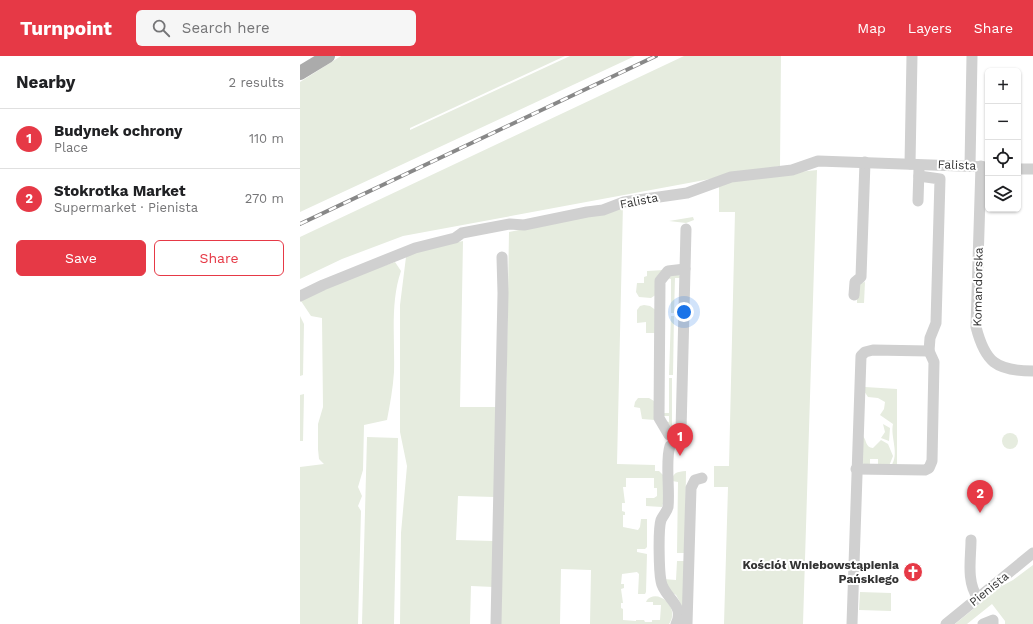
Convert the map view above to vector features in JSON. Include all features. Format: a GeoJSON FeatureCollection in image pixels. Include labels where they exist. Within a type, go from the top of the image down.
{"type":"FeatureCollection","features":[{"type":"Feature","properties":{"kind":"main road"},"geometry":{"type":"LineString","coordinates":[[300,73],[328,56]]}},
{"type":"Feature","properties":{"kind":"street"},"geometry":{"type":"LineString","coordinates":[[912,56],[915,164],[919,176],[918,201]]}},
{"type":"Feature","properties":{"kind":"street","name":"Komandorska"},"geometry":{"type":"LineString","coordinates":[[972,56],[980,166],[976,321],[979,339],[989,360],[1014,370],[1033,371]]}},
{"type":"Feature","properties":{"kind":"street","name":"Falista"},"geometry":{"type":"LineString","coordinates":[[300,296],[323,285],[415,248],[455,238],[462,233],[510,224],[524,226],[587,212],[603,210],[624,202],[687,194],[731,177],[786,171],[807,166],[818,161],[980,166]]}},
{"type":"Feature","properties":{"kind":"street"},"geometry":{"type":"LineString","coordinates":[[854,295],[855,282],[861,277],[864,162]]}},
{"type":"Feature","properties":{"kind":"street"},"geometry":{"type":"LineString","coordinates":[[1021,169],[1033,169]]}},
{"type":"Feature","properties":{"kind":"street"},"geometry":{"type":"LineString","coordinates":[[856,469],[925,470],[930,468],[932,461],[934,362],[928,351],[930,338],[936,323],[940,182],[938,177],[919,176]]}},
{"type":"Feature","properties":{"kind":"street"},"geometry":{"type":"LineString","coordinates":[[672,439],[682,431],[686,229]]}},
{"type":"Feature","properties":{"kind":"street"},"geometry":{"type":"LineString","coordinates":[[496,624],[503,300],[502,257]]}},
{"type":"Feature","properties":{"kind":"street"},"geometry":{"type":"LineString","coordinates":[[676,624],[678,616],[677,607],[672,598],[663,589],[660,578],[661,521],[668,506],[672,439],[659,418],[660,280],[668,271],[685,269]]}},
{"type":"Feature","properties":{"kind":"street"},"geometry":{"type":"LineString","coordinates":[[852,624],[856,469],[861,356],[865,352],[873,350],[928,351]]}},
{"type":"Feature","properties":{"kind":"street"},"geometry":{"type":"LineString","coordinates":[[687,624],[691,488],[695,480],[702,478]]}},
{"type":"Feature","properties":{"kind":"street"},"geometry":{"type":"LineString","coordinates":[[971,540],[970,575],[973,591],[978,598]]}},
{"type":"Feature","properties":{"kind":"street","name":"Pienista"},"geometry":{"type":"LineString","coordinates":[[946,624],[1033,553]]}},
{"type":"Feature","properties":{"kind":"shaded area"},"geometry":{"type":"Polygon","coordinates":[[[341,56],[565,56],[410,128],[410,130],[570,56],[635,56],[300,212],[300,82],[341,56]]]}},
{"type":"Feature","properties":{"kind":"shaded area"},"geometry":{"type":"Polygon","coordinates":[[[684,56],[781,56],[780,166],[403,236],[342,259],[300,279],[300,237],[684,56]]]}},
{"type":"Feature","properties":{"kind":"shaded area"},"geometry":{"type":"Polygon","coordinates":[[[817,170],[803,624],[724,624],[728,487],[714,487],[714,466],[729,466],[735,212],[719,212],[719,186],[736,179],[817,170]]]}},
{"type":"Feature","properties":{"kind":"shaded area"},"geometry":{"type":"Polygon","coordinates":[[[623,204],[617,464],[655,465],[655,471],[659,471],[663,475],[664,500],[662,507],[646,506],[646,498],[654,498],[657,496],[657,488],[654,488],[654,478],[626,478],[626,487],[623,487],[625,503],[622,503],[622,511],[625,512],[625,515],[623,515],[623,527],[638,530],[641,519],[647,519],[647,547],[645,549],[637,549],[637,552],[647,554],[646,592],[645,594],[638,594],[639,574],[637,572],[622,574],[621,584],[624,584],[624,588],[621,589],[623,603],[621,603],[621,608],[623,609],[623,620],[644,620],[645,622],[652,622],[652,620],[660,620],[661,605],[653,605],[653,602],[646,602],[651,597],[656,596],[662,598],[670,606],[672,618],[669,624],[590,624],[591,570],[561,569],[560,624],[493,624],[494,587],[471,586],[470,624],[400,624],[401,533],[407,466],[400,432],[400,305],[406,257],[414,251],[463,241],[460,407],[506,407],[509,232],[570,220],[623,204]],[[458,496],[456,540],[493,541],[495,497],[458,496]]]}},
{"type":"Feature","properties":{"kind":"shaded area"},"geometry":{"type":"Polygon","coordinates":[[[693,217],[694,220],[686,223],[669,221],[693,217]]]}},
{"type":"Feature","properties":{"kind":"shaded area"},"geometry":{"type":"Polygon","coordinates":[[[395,262],[401,271],[395,296],[394,372],[387,420],[364,425],[363,470],[358,487],[362,496],[358,506],[361,511],[358,624],[300,624],[300,467],[324,464],[319,459],[318,449],[318,424],[323,407],[322,318],[311,316],[301,301],[343,280],[395,262]]]}},
{"type":"Feature","properties":{"kind":"shaded area"},"geometry":{"type":"Polygon","coordinates":[[[664,270],[657,294],[651,298],[639,297],[636,292],[637,283],[644,283],[644,277],[647,276],[647,271],[664,270]]]}},
{"type":"Feature","properties":{"kind":"shaded area"},"geometry":{"type":"Polygon","coordinates":[[[678,273],[681,278],[675,278],[674,313],[671,313],[671,279],[667,278],[678,273]]]}},
{"type":"Feature","properties":{"kind":"shaded area"},"geometry":{"type":"Polygon","coordinates":[[[865,282],[864,303],[857,303],[857,284],[865,282]]]}},
{"type":"Feature","properties":{"kind":"shaded area"},"geometry":{"type":"Polygon","coordinates":[[[640,306],[650,306],[657,311],[656,333],[646,333],[646,322],[637,323],[637,310],[640,306]]]}},
{"type":"Feature","properties":{"kind":"shaded area"},"geometry":{"type":"Polygon","coordinates":[[[300,316],[304,324],[303,375],[300,376],[300,316]]]}},
{"type":"Feature","properties":{"kind":"shaded area"},"geometry":{"type":"Polygon","coordinates":[[[671,316],[674,316],[673,375],[669,375],[671,316]]]}},
{"type":"Feature","properties":{"kind":"shaded area"},"geometry":{"type":"Polygon","coordinates":[[[669,378],[672,378],[672,428],[678,428],[673,433],[663,421],[669,422],[669,416],[662,416],[662,413],[669,413],[669,378]]]}},
{"type":"Feature","properties":{"kind":"shaded area"},"geometry":{"type":"Polygon","coordinates":[[[865,387],[897,389],[897,467],[891,466],[895,456],[892,429],[893,424],[880,415],[884,409],[885,402],[878,398],[868,397],[864,391],[865,387]]]}},
{"type":"Feature","properties":{"kind":"shaded area"},"geometry":{"type":"Polygon","coordinates":[[[304,394],[303,441],[300,441],[300,395],[304,394]]]}},
{"type":"Feature","properties":{"kind":"shaded area"},"geometry":{"type":"Polygon","coordinates":[[[638,398],[649,398],[654,401],[655,420],[642,419],[640,408],[634,407],[638,398]]]}},
{"type":"Feature","properties":{"kind":"shaded area"},"geometry":{"type":"Polygon","coordinates":[[[883,424],[890,428],[889,441],[881,438],[885,432],[883,424]]]}},
{"type":"Feature","properties":{"kind":"shaded area"},"geometry":{"type":"Polygon","coordinates":[[[1010,433],[1017,438],[1018,441],[1013,448],[1010,449],[1003,444],[1002,441],[1007,434],[1010,433]]]}},
{"type":"Feature","properties":{"kind":"shaded area"},"geometry":{"type":"Polygon","coordinates":[[[863,436],[867,445],[873,448],[881,440],[888,444],[893,456],[889,466],[878,466],[878,459],[870,459],[870,466],[861,463],[863,436]]]}},
{"type":"Feature","properties":{"kind":"shaded area"},"geometry":{"type":"Polygon","coordinates":[[[367,437],[398,438],[394,624],[362,624],[367,437]]]}},
{"type":"Feature","properties":{"kind":"shaded area"},"geometry":{"type":"Polygon","coordinates":[[[686,471],[685,553],[677,553],[678,482],[672,481],[673,476],[676,473],[686,471]]]}},
{"type":"Feature","properties":{"kind":"shaded area"},"geometry":{"type":"Polygon","coordinates":[[[677,561],[685,561],[684,624],[681,604],[676,595],[669,591],[663,579],[676,580],[677,561]]]}},
{"type":"Feature","properties":{"kind":"shaded area"},"geometry":{"type":"Polygon","coordinates":[[[1033,565],[1033,624],[1005,624],[1005,621],[992,604],[967,624],[955,624],[1000,587],[1013,580],[1033,565]]]}},
{"type":"Feature","properties":{"kind":"shaded area"},"geometry":{"type":"Polygon","coordinates":[[[860,592],[891,593],[891,611],[859,610],[860,592]]]}},
{"type":"Feature","properties":{"kind":"railway"},"geometry":{"type":"LineString","coordinates":[[300,224],[656,56]]}},
{"type":"Feature","properties":{"kind":"place","name":"Budynek ochrony"},"geometry":{"type":"Point","coordinates":[680,456]}},
{"type":"Feature","properties":{"kind":"place","name":"Stokrotka Market"},"geometry":{"type":"Point","coordinates":[980,513]}},
{"type":"Feature","properties":{"kind":"place","name":"Kościół Wniebowstąpienia Pańskiego"},"geometry":{"type":"Point","coordinates":[913,572]}}]}
